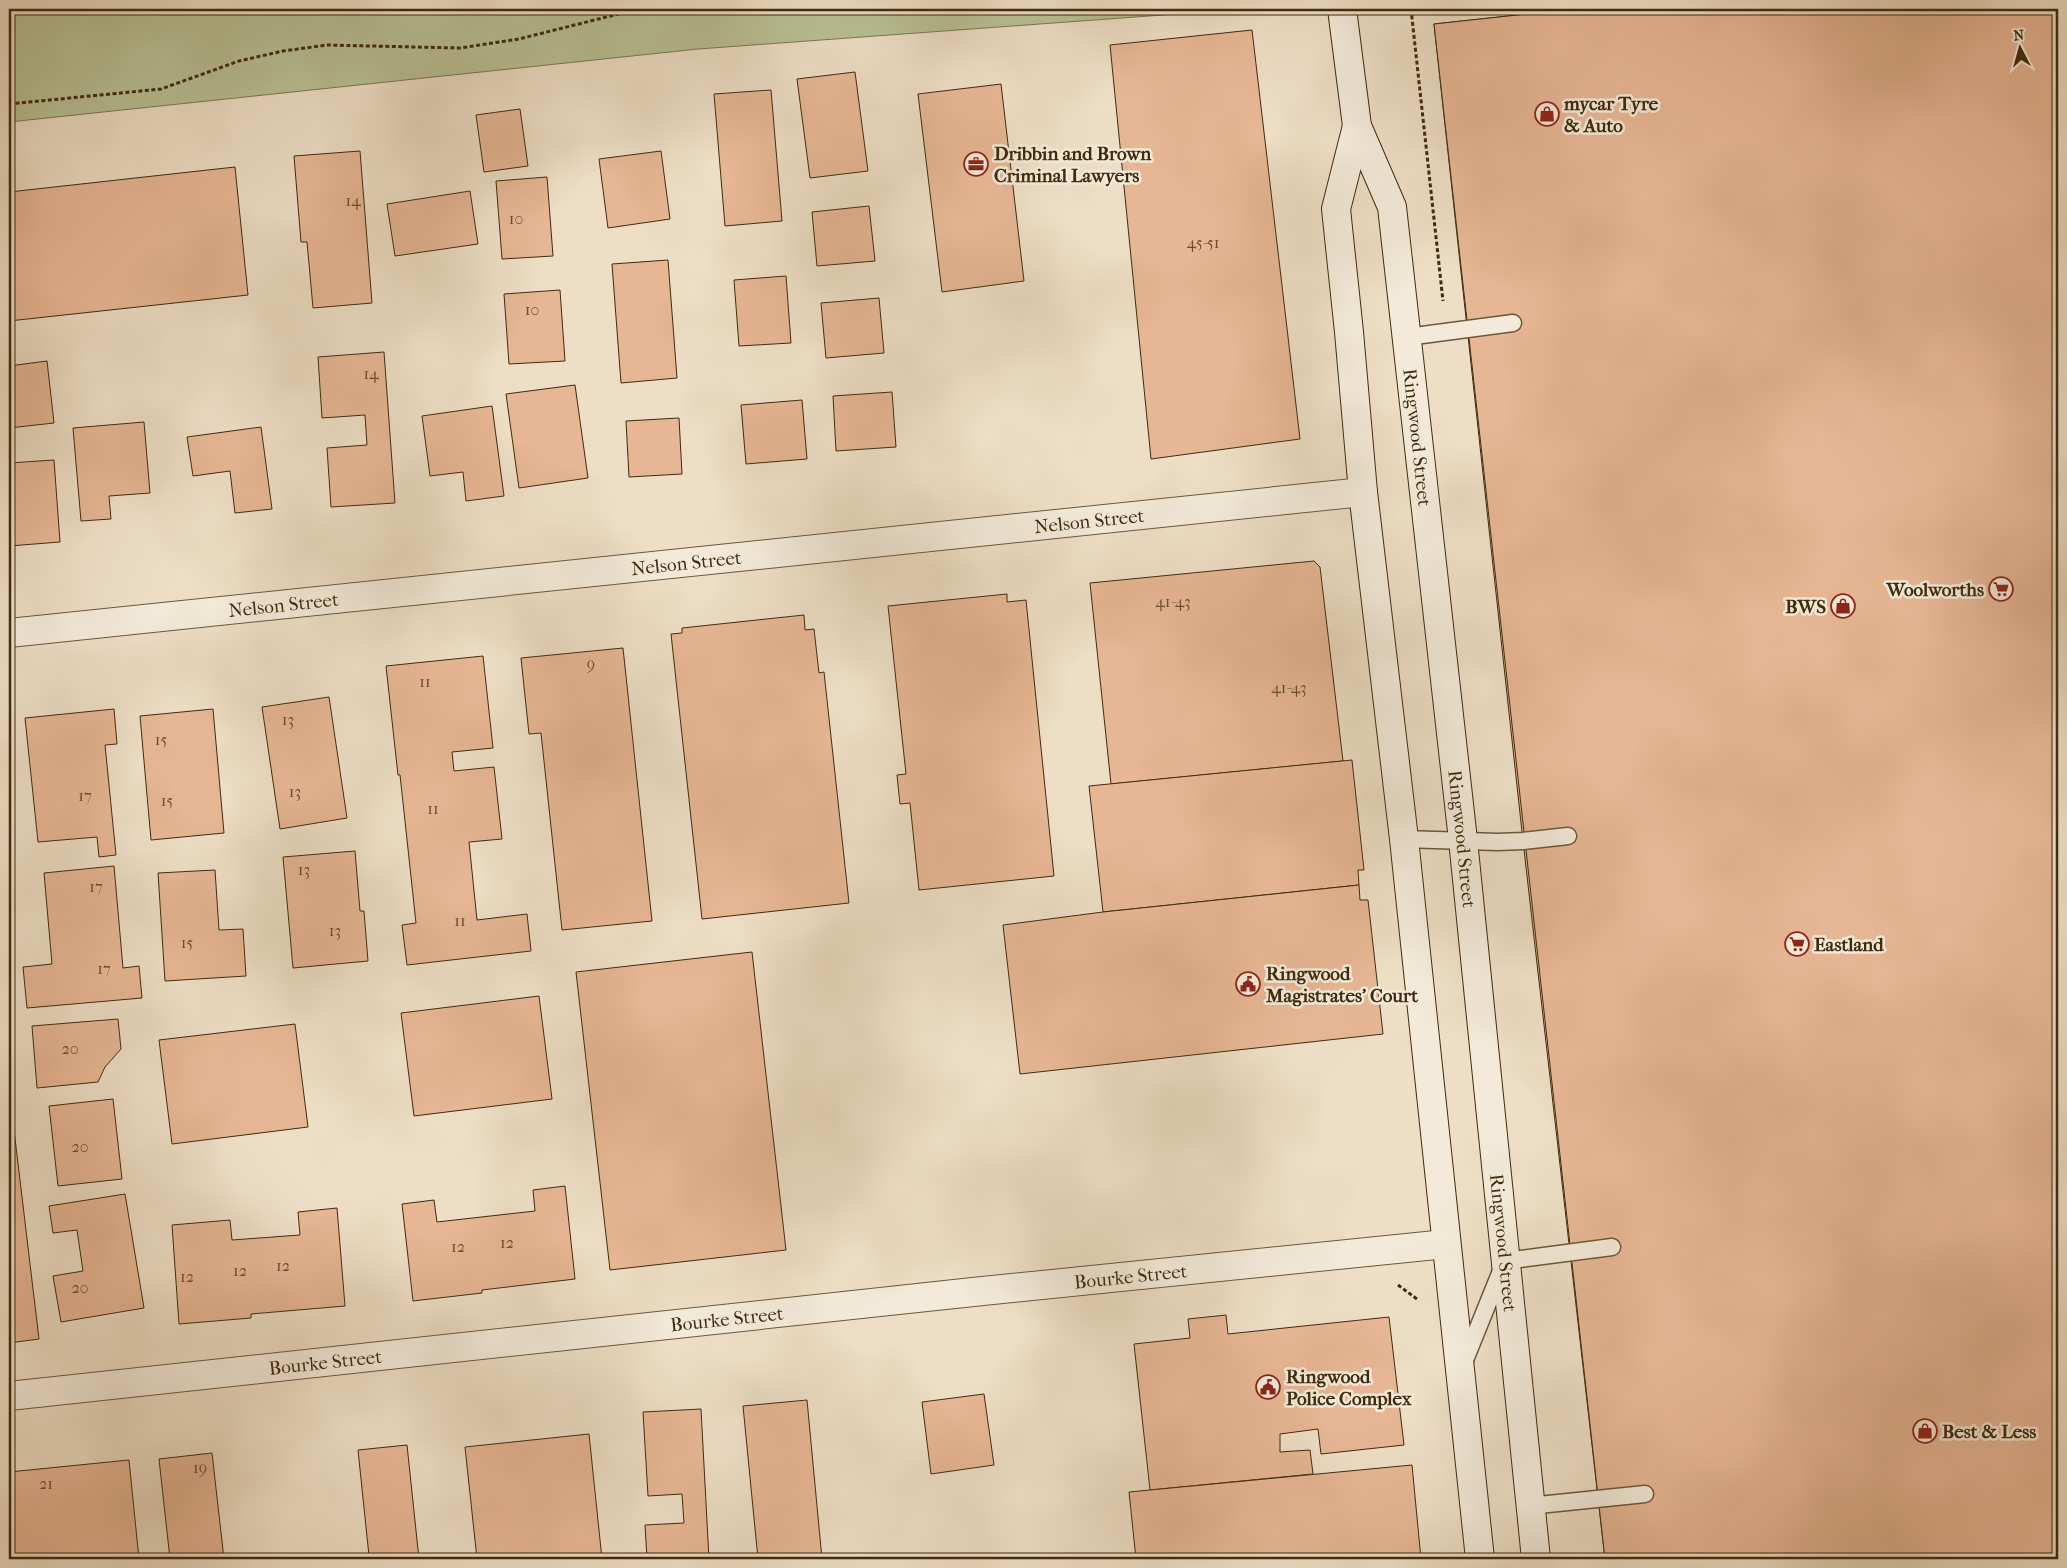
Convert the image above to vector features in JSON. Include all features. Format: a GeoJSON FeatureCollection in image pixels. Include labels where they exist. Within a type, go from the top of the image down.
{"type":"FeatureCollection","features":[{"type":"Feature","properties":{"kind":"main road","name":"Ringwood Street"},"geometry":{"type":"LineString","coordinates":[[1342,9],[1357,126],[1392,207],[1463,840],[1529,1506],[1536,1559]]}},
{"type":"Feature","properties":{"kind":"main road","name":"Ringwood Street"},"geometry":{"type":"LineString","coordinates":[[1357,126],[1336,209],[1364,492],[1404,839],[1480,1559]]}},
{"type":"Feature","properties":{"kind":"main road","name":"Nelson Street"},"geometry":{"type":"LineString","coordinates":[[9,633],[1364,492]]}},
{"type":"Feature","properties":{"kind":"main road","name":"Bourke Street"},"geometry":{"type":"LineString","coordinates":[[9,1396],[963,1293],[1446,1244]]}},
{"type":"Feature","properties":{"kind":"lane"},"geometry":{"type":"LineString","coordinates":[[1407,337],[1513,324]]}},
{"type":"Feature","properties":{"kind":"lane"},"geometry":{"type":"LineString","coordinates":[[1404,839],[1523,841],[1568,836]]}},
{"type":"Feature","properties":{"kind":"lane"},"geometry":{"type":"LineString","coordinates":[[1459,1374],[1505,1261],[1612,1247]]}},
{"type":"Feature","properties":{"kind":"lane"},"geometry":{"type":"LineString","coordinates":[[1529,1506],[1645,1494]]}},
{"type":"Feature","properties":{"kind":"path"},"geometry":{"type":"LineString","coordinates":[[9,104],[161,89],[239,61],[283,50],[327,45],[460,48],[519,39],[634,10],[665,9]]}},
{"type":"Feature","properties":{"kind":"path"},"geometry":{"type":"LineString","coordinates":[[1411,9],[1447,332]]}},
{"type":"Feature","properties":{"kind":"green space"},"geometry":{"type":"Polygon","coordinates":[[[9,9],[1245,9],[698,49],[9,122],[9,9]]]}},
{"type":"Feature","properties":{"kind":"building","name":"Eastland"},"geometry":{"type":"Polygon","coordinates":[[[1573,9],[1998,9],[2004,27],[2022,26],[2050,266],[1738,307],[1894,1559],[1605,1559],[1523,841],[1434,24],[1573,9]]]}},
{"type":"Feature","properties":{"kind":"building","name":"Eastland"},"geometry":{"type":"Polygon","coordinates":[[[1573,9],[2058,9],[2058,1559],[1605,1559],[1434,24],[1573,9]]]}},
{"type":"Feature","properties":{"kind":"building"},"geometry":{"type":"Polygon","coordinates":[[[1252,30],[1300,439],[1151,459],[1110,45],[1252,30]]]}},
{"type":"Feature","properties":{"kind":"building"},"geometry":{"type":"Polygon","coordinates":[[[855,72],[868,171],[810,178],[797,79],[855,72]]]}},
{"type":"Feature","properties":{"kind":"building"},"geometry":{"type":"Polygon","coordinates":[[[1001,84],[1024,281],[942,292],[918,94],[1001,84]]]}},
{"type":"Feature","properties":{"kind":"building"},"geometry":{"type":"Polygon","coordinates":[[[771,90],[782,221],[725,226],[714,94],[771,90]]]}},
{"type":"Feature","properties":{"kind":"building"},"geometry":{"type":"Polygon","coordinates":[[[520,109],[528,166],[484,172],[476,115],[520,109]]]}},
{"type":"Feature","properties":{"kind":"building"},"geometry":{"type":"Polygon","coordinates":[[[360,151],[372,303],[313,308],[307,242],[301,242],[294,156],[360,151]]]}},
{"type":"Feature","properties":{"kind":"building"},"geometry":{"type":"Polygon","coordinates":[[[661,151],[670,219],[608,228],[599,159],[661,151]]]}},
{"type":"Feature","properties":{"kind":"building"},"geometry":{"type":"Polygon","coordinates":[[[235,167],[248,295],[9,321],[9,192],[235,167]]]}},
{"type":"Feature","properties":{"kind":"building"},"geometry":{"type":"Polygon","coordinates":[[[547,177],[553,256],[502,259],[496,181],[547,177]]]}},
{"type":"Feature","properties":{"kind":"building"},"geometry":{"type":"Polygon","coordinates":[[[470,191],[478,244],[395,256],[387,204],[470,191]]]}},
{"type":"Feature","properties":{"kind":"building"},"geometry":{"type":"Polygon","coordinates":[[[869,206],[875,261],[817,266],[812,212],[869,206]]]}},
{"type":"Feature","properties":{"kind":"building"},"geometry":{"type":"Polygon","coordinates":[[[668,260],[677,378],[621,383],[612,264],[668,260]]]}},
{"type":"Feature","properties":{"kind":"building"},"geometry":{"type":"Polygon","coordinates":[[[786,276],[791,343],[739,346],[734,280],[786,276]]]}},
{"type":"Feature","properties":{"kind":"building"},"geometry":{"type":"Polygon","coordinates":[[[560,290],[565,361],[509,364],[504,294],[560,290]]]}},
{"type":"Feature","properties":{"kind":"building"},"geometry":{"type":"Polygon","coordinates":[[[879,298],[884,353],[826,358],[821,303],[879,298]]]}},
{"type":"Feature","properties":{"kind":"building"},"geometry":{"type":"Polygon","coordinates":[[[384,352],[395,503],[331,507],[327,448],[367,445],[365,415],[322,418],[318,357],[384,352]]]}},
{"type":"Feature","properties":{"kind":"building"},"geometry":{"type":"Polygon","coordinates":[[[47,361],[54,423],[9,428],[9,366],[47,361]]]}},
{"type":"Feature","properties":{"kind":"building"},"geometry":{"type":"Polygon","coordinates":[[[575,385],[588,478],[519,488],[506,394],[575,385]]]}},
{"type":"Feature","properties":{"kind":"building"},"geometry":{"type":"Polygon","coordinates":[[[892,392],[896,447],[836,451],[833,396],[892,392]]]}},
{"type":"Feature","properties":{"kind":"building"},"geometry":{"type":"Polygon","coordinates":[[[802,400],[807,459],[746,464],[741,405],[802,400]]]}},
{"type":"Feature","properties":{"kind":"building"},"geometry":{"type":"Polygon","coordinates":[[[492,406],[504,496],[466,501],[463,472],[430,476],[422,416],[492,406]]]}},
{"type":"Feature","properties":{"kind":"building"},"geometry":{"type":"Polygon","coordinates":[[[679,418],[682,474],[629,477],[626,421],[679,418]]]}},
{"type":"Feature","properties":{"kind":"building"},"geometry":{"type":"Polygon","coordinates":[[[144,422],[150,493],[109,496],[111,519],[81,521],[73,428],[144,422]]]}},
{"type":"Feature","properties":{"kind":"building"},"geometry":{"type":"Polygon","coordinates":[[[261,427],[272,509],[235,513],[230,471],[193,476],[187,437],[261,427]]]}},
{"type":"Feature","properties":{"kind":"building"},"geometry":{"type":"Polygon","coordinates":[[[54,460],[60,542],[9,546],[9,463],[54,460]]]}},
{"type":"Feature","properties":{"kind":"building"},"geometry":{"type":"Polygon","coordinates":[[[1314,561],[1320,567],[1343,761],[1111,784],[1090,583],[1314,561]]]}},
{"type":"Feature","properties":{"kind":"building"},"geometry":{"type":"Polygon","coordinates":[[[1007,594],[1007,602],[1026,600],[1054,876],[919,890],[910,803],[900,804],[897,775],[906,774],[888,606],[1007,594]]]}},
{"type":"Feature","properties":{"kind":"building"},"geometry":{"type":"Polygon","coordinates":[[[804,615],[805,630],[814,629],[819,673],[824,672],[849,903],[702,919],[671,634],[682,633],[682,628],[804,615]]]}},
{"type":"Feature","properties":{"kind":"building"},"geometry":{"type":"Polygon","coordinates":[[[623,648],[652,921],[562,930],[541,733],[529,734],[521,658],[623,648]]]}},
{"type":"Feature","properties":{"kind":"building"},"geometry":{"type":"Polygon","coordinates":[[[483,656],[493,748],[452,752],[454,771],[494,767],[502,839],[469,842],[477,920],[527,914],[531,951],[407,965],[402,925],[416,923],[386,666],[483,656]]]}},
{"type":"Feature","properties":{"kind":"building"},"geometry":{"type":"Polygon","coordinates":[[[329,697],[347,818],[280,829],[262,707],[329,697]]]}},
{"type":"Feature","properties":{"kind":"building"},"geometry":{"type":"Polygon","coordinates":[[[114,709],[117,744],[105,745],[116,855],[99,857],[97,837],[38,842],[25,718],[114,709]]]}},
{"type":"Feature","properties":{"kind":"building"},"geometry":{"type":"Polygon","coordinates":[[[213,709],[224,833],[151,840],[140,716],[213,709]]]}},
{"type":"Feature","properties":{"kind":"building"},"geometry":{"type":"Polygon","coordinates":[[[1352,760],[1364,870],[1358,870],[1359,885],[1103,912],[1089,786],[1352,760]]]}},
{"type":"Feature","properties":{"kind":"building"},"geometry":{"type":"Polygon","coordinates":[[[355,851],[360,911],[364,911],[368,961],[293,968],[283,857],[355,851]]]}},
{"type":"Feature","properties":{"kind":"building"},"geometry":{"type":"Polygon","coordinates":[[[114,866],[123,968],[139,966],[142,998],[27,1008],[23,967],[52,964],[44,873],[114,866]]]}},
{"type":"Feature","properties":{"kind":"building"},"geometry":{"type":"Polygon","coordinates":[[[215,870],[219,930],[243,929],[246,976],[165,981],[158,873],[215,870]]]}},
{"type":"Feature","properties":{"kind":"building"},"geometry":{"type":"Polygon","coordinates":[[[1359,885],[1360,900],[1368,900],[1383,1034],[1020,1074],[1003,925],[1103,912],[1359,885]]]}},
{"type":"Feature","properties":{"kind":"building"},"geometry":{"type":"Polygon","coordinates":[[[752,952],[786,1250],[610,1270],[576,972],[752,952]]]}},
{"type":"Feature","properties":{"kind":"building"},"geometry":{"type":"Polygon","coordinates":[[[539,996],[552,1099],[414,1116],[401,1013],[539,996]]]}},
{"type":"Feature","properties":{"kind":"building"},"geometry":{"type":"Polygon","coordinates":[[[118,1019],[121,1049],[105,1067],[98,1082],[37,1088],[32,1026],[118,1019]]]}},
{"type":"Feature","properties":{"kind":"building"},"geometry":{"type":"Polygon","coordinates":[[[295,1024],[308,1127],[172,1144],[159,1040],[295,1024]]]}},
{"type":"Feature","properties":{"kind":"building"},"geometry":{"type":"Polygon","coordinates":[[[113,1099],[122,1179],[58,1186],[49,1106],[113,1099]]]}},
{"type":"Feature","properties":{"kind":"building"},"geometry":{"type":"Polygon","coordinates":[[[9,1130],[14,1130],[39,1339],[9,1343],[9,1130]]]}},
{"type":"Feature","properties":{"kind":"building"},"geometry":{"type":"Polygon","coordinates":[[[565,1186],[575,1279],[482,1290],[482,1293],[413,1301],[402,1204],[434,1200],[437,1222],[535,1211],[533,1190],[565,1186]]]}},
{"type":"Feature","properties":{"kind":"building"},"geometry":{"type":"Polygon","coordinates":[[[125,1194],[144,1308],[61,1322],[53,1276],[83,1271],[77,1230],[53,1233],[49,1206],[125,1194]]]}},
{"type":"Feature","properties":{"kind":"building"},"geometry":{"type":"Polygon","coordinates":[[[337,1208],[345,1306],[251,1314],[251,1318],[179,1324],[172,1225],[230,1220],[232,1240],[300,1235],[298,1212],[337,1208]]]}},
{"type":"Feature","properties":{"kind":"building","name":"Ringwood Police Complex"},"geometry":{"type":"Polygon","coordinates":[[[1226,1315],[1228,1334],[1389,1317],[1404,1445],[1321,1454],[1318,1429],[1280,1434],[1280,1452],[1310,1450],[1313,1474],[1150,1490],[1134,1344],[1190,1338],[1188,1319],[1226,1315]]]}},
{"type":"Feature","properties":{"kind":"building"},"geometry":{"type":"Polygon","coordinates":[[[984,1394],[994,1465],[931,1474],[922,1402],[984,1394]]]}},
{"type":"Feature","properties":{"kind":"building"},"geometry":{"type":"Polygon","coordinates":[[[807,1400],[822,1559],[758,1559],[743,1406],[807,1400]]]}},
{"type":"Feature","properties":{"kind":"building"},"geometry":{"type":"Polygon","coordinates":[[[701,1409],[709,1559],[647,1559],[645,1525],[684,1523],[682,1494],[648,1496],[643,1412],[701,1409]]]}},
{"type":"Feature","properties":{"kind":"building"},"geometry":{"type":"Polygon","coordinates":[[[589,1434],[602,1559],[477,1559],[465,1447],[589,1434]]]}},
{"type":"Feature","properties":{"kind":"building"},"geometry":{"type":"Polygon","coordinates":[[[407,1445],[419,1559],[352,1559],[369,1556],[358,1450],[407,1445]]]}},
{"type":"Feature","properties":{"kind":"building"},"geometry":{"type":"Polygon","coordinates":[[[212,1453],[224,1559],[170,1559],[159,1459],[212,1453]]]}},
{"type":"Feature","properties":{"kind":"building"},"geometry":{"type":"Polygon","coordinates":[[[129,1460],[139,1559],[9,1559],[9,1472],[129,1460]]]}},
{"type":"Feature","properties":{"kind":"building"},"geometry":{"type":"Polygon","coordinates":[[[1412,1465],[1421,1559],[1136,1559],[1129,1492],[1412,1465]]]}},
{"type":"Feature","properties":{"kind":"place","name":"mycar Tyre & Auto"},"geometry":{"type":"Point","coordinates":[1547,114]}},
{"type":"Feature","properties":{"kind":"place","name":"Dribbin and Brown Criminal Lawyers"},"geometry":{"type":"Point","coordinates":[976,164]}},
{"type":"Feature","properties":{"kind":"place","name":"Woolworths"},"geometry":{"type":"Point","coordinates":[2001,589]}},
{"type":"Feature","properties":{"kind":"place","name":"BWS"},"geometry":{"type":"Point","coordinates":[1843,606]}},
{"type":"Feature","properties":{"kind":"place","name":"Eastland"},"geometry":{"type":"Point","coordinates":[1797,944]}},
{"type":"Feature","properties":{"kind":"place","name":"Ringwood Magistrates' Court"},"geometry":{"type":"Point","coordinates":[1248,984]}},
{"type":"Feature","properties":{"kind":"place","name":"Ringwood Police Complex"},"geometry":{"type":"Point","coordinates":[1268,1387]}},
{"type":"Feature","properties":{"kind":"place","name":"Best & Less"},"geometry":{"type":"Point","coordinates":[1925,1431]}}]}
